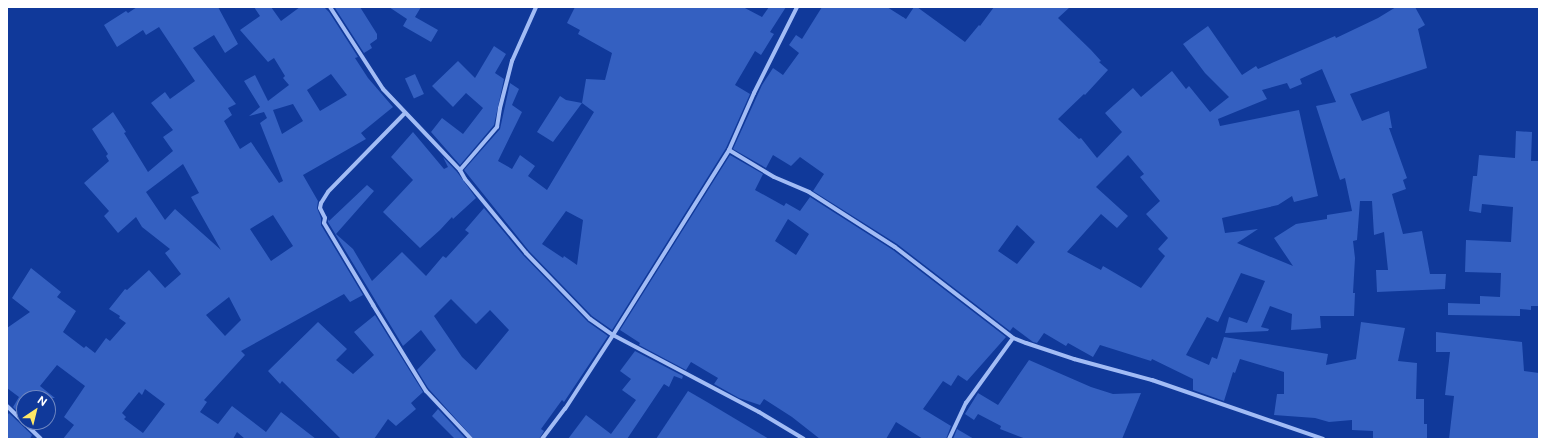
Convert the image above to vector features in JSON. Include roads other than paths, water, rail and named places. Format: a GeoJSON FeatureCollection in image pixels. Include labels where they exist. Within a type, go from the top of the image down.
{"type":"FeatureCollection","features":[{"type":"Feature","properties":{"kind":"street"},"geometry":{"type":"LineString","coordinates":[[330,7],[383,89],[460,170],[465,179],[526,253],[590,319],[613,335],[760,412],[804,439]]}},
{"type":"Feature","properties":{"kind":"street"},"geometry":{"type":"LineString","coordinates":[[460,170],[497,127],[500,108],[512,61],[536,7]]}},
{"type":"Feature","properties":{"kind":"street"},"geometry":{"type":"LineString","coordinates":[[542,439],[565,409],[613,335],[729,150],[754,93],[797,7]]}},
{"type":"Feature","properties":{"kind":"street"},"geometry":{"type":"LineString","coordinates":[[405,113],[328,192],[321,203],[320,208],[326,218],[324,223],[426,391],[471,439]]}},
{"type":"Feature","properties":{"kind":"street"},"geometry":{"type":"LineString","coordinates":[[729,150],[774,176],[809,192],[895,247],[1013,338],[1026,344],[1074,359],[1152,380],[1323,439]]}},
{"type":"Feature","properties":{"kind":"street"},"geometry":{"type":"LineString","coordinates":[[949,439],[966,403],[1013,338]]}},
{"type":"Feature","properties":{"kind":"street"},"geometry":{"type":"LineString","coordinates":[[7,406],[41,439]]}}]}
